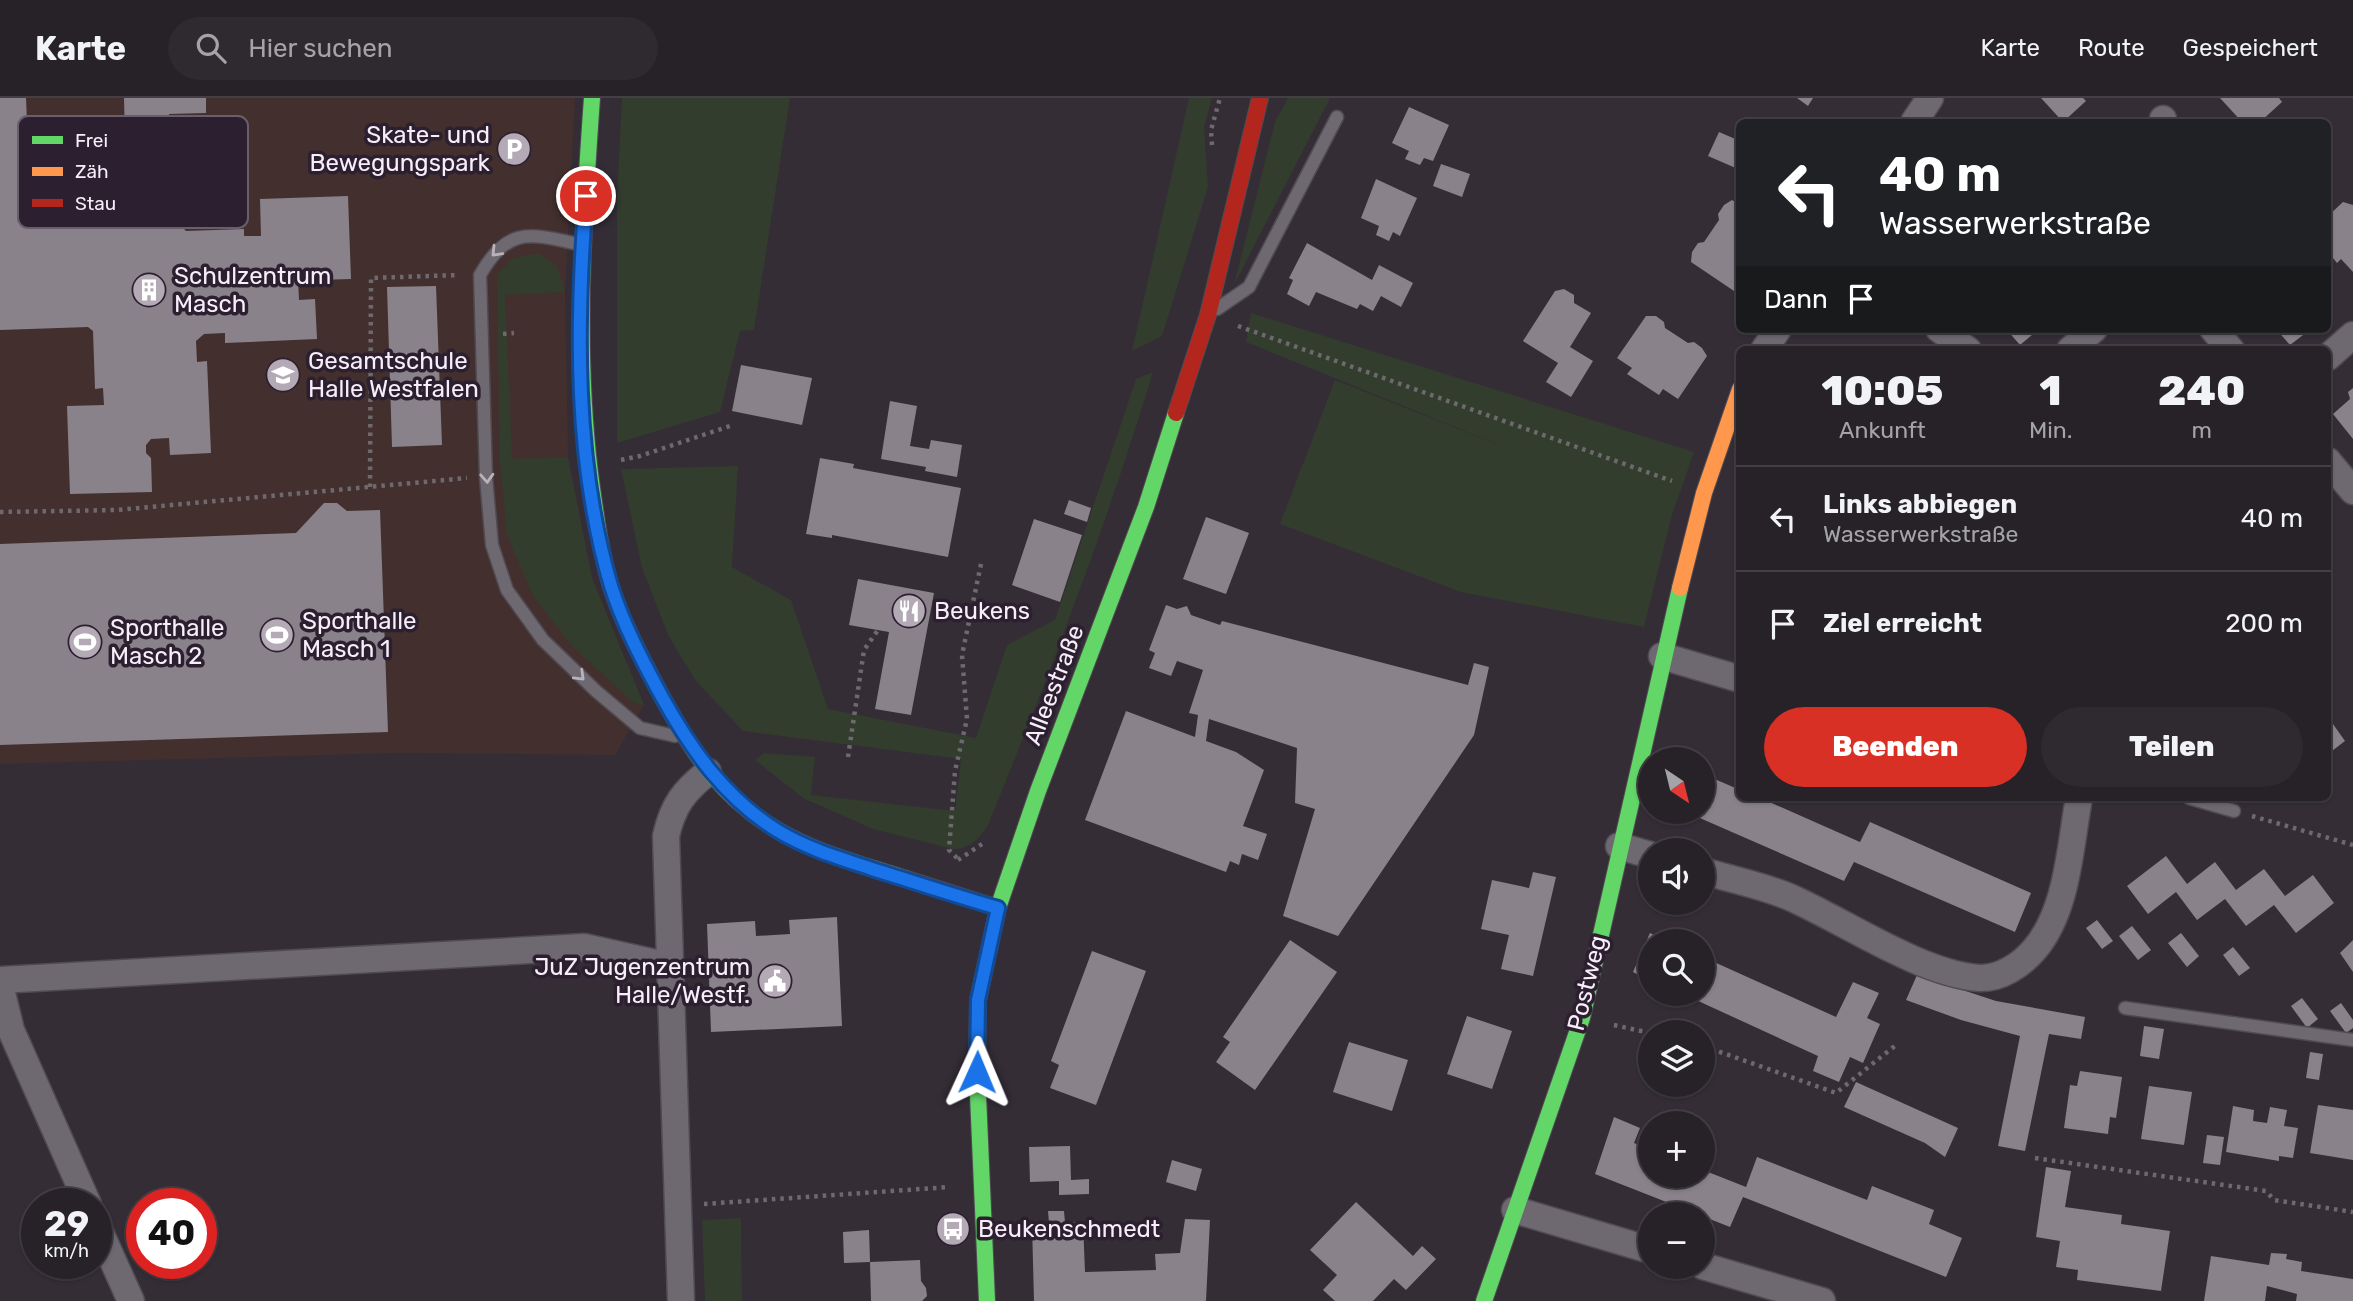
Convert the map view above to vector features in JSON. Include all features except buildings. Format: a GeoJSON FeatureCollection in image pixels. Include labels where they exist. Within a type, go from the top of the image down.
{"type":"FeatureCollection","features":[{"type":"Feature","properties":{"kind":"street"},"geometry":{"type":"LineString","coordinates":[[592,98],[582,245],[580,329],[583,417],[611,587],[641,658],[684,738],[708,772],[753,814],[810,848],[998,908]]}},
{"type":"Feature","properties":{"kind":"street","name":"Alleestraße"},"geometry":{"type":"LineString","coordinates":[[987,1301],[978,1000],[998,908],[1038,791],[1146,507],[1208,315],[1260,98]]}},
{"type":"Feature","properties":{"kind":"street"},"geometry":{"type":"LineString","coordinates":[[1916,119],[1930,98]]}},
{"type":"Feature","properties":{"kind":"street"},"geometry":{"type":"LineString","coordinates":[[1945,333],[1962,346]]}},
{"type":"Feature","properties":{"kind":"street"},"geometry":{"type":"LineString","coordinates":[[2075,346],[2089,333]]}},
{"type":"Feature","properties":{"kind":"street"},"geometry":{"type":"LineString","coordinates":[[2331,354],[2353,335]]}},
{"type":"Feature","properties":{"kind":"street","name":"Postweg"},"geometry":{"type":"LineString","coordinates":[[1484,1301],[1581,1018],[1662,656],[1704,493],[1736,401]]}},
{"type":"Feature","properties":{"kind":"street"},"geometry":{"type":"LineString","coordinates":[[2331,465],[2353,491]]}},
{"type":"Feature","properties":{"kind":"street"},"geometry":{"type":"LineString","coordinates":[[1662,656],[1736,678]]}},
{"type":"Feature","properties":{"kind":"street"},"geometry":{"type":"LineString","coordinates":[[681,1301],[666,835],[672,810],[684,791],[708,772]]}},
{"type":"Feature","properties":{"kind":"street"},"geometry":{"type":"LineString","coordinates":[[1715,875],[1791,897],[1906,954],[1951,973],[1982,978],[2012,970],[2035,949],[2050,924],[2062,890],[2078,801]]}},
{"type":"Feature","properties":{"kind":"street"},"geometry":{"type":"LineString","coordinates":[[1619,846],[1638,852]]}},
{"type":"Feature","properties":{"kind":"street"},"geometry":{"type":"LineString","coordinates":[[81,1188],[11,1030],[0,983],[584,947],[669,966]]}},
{"type":"Feature","properties":{"kind":"street"},"geometry":{"type":"LineString","coordinates":[[1515,1210],[1638,1246]]}},
{"type":"Feature","properties":{"kind":"street"},"geometry":{"type":"LineString","coordinates":[[112,1259],[131,1301]]}},
{"type":"Feature","properties":{"kind":"street"},"geometry":{"type":"LineString","coordinates":[[1715,1269],[1822,1301]]}},
{"type":"Feature","properties":{"kind":"lane"},"geometry":{"type":"LineString","coordinates":[[1208,315],[1249,287],[1337,117]]}},
{"type":"Feature","properties":{"kind":"lane"},"geometry":{"type":"LineString","coordinates":[[582,245],[544,236],[513,237],[493,252],[480,275],[486,477],[492,545],[507,590],[542,640],[640,728],[684,738]]}},
{"type":"Feature","properties":{"kind":"lane"},"geometry":{"type":"LineString","coordinates":[[2199,801],[2234,811]]}},
{"type":"Feature","properties":{"kind":"lane"},"geometry":{"type":"LineString","coordinates":[[2125,1008],[2353,1040]]}},
{"type":"Feature","properties":{"kind":"path"},"geometry":{"type":"LineString","coordinates":[[370,487],[371,278],[480,275]]}},
{"type":"Feature","properties":{"kind":"path"},"geometry":{"type":"LineString","coordinates":[[1208,315],[1704,493]]}},
{"type":"Feature","properties":{"kind":"path"},"geometry":{"type":"LineString","coordinates":[[589,465],[640,456],[730,426]]}},
{"type":"Feature","properties":{"kind":"path"},"geometry":{"type":"LineString","coordinates":[[0,512],[117,510],[486,477]]}},
{"type":"Feature","properties":{"kind":"path"},"geometry":{"type":"LineString","coordinates":[[958,859],[949,850],[955,771],[967,719],[962,655],[981,564]]}},
{"type":"Feature","properties":{"kind":"path"},"geometry":{"type":"LineString","coordinates":[[848,757],[864,650],[878,630]]}},
{"type":"Feature","properties":{"kind":"path"},"geometry":{"type":"LineString","coordinates":[[2234,811],[2353,845]]}},
{"type":"Feature","properties":{"kind":"path"},"geometry":{"type":"LineString","coordinates":[[948,894],[958,859],[979,849],[985,841]]}},
{"type":"Feature","properties":{"kind":"path"},"geometry":{"type":"LineString","coordinates":[[1715,1050],[1836,1093],[1896,1045]]}},
{"type":"Feature","properties":{"kind":"path"},"geometry":{"type":"LineString","coordinates":[[2035,1158],[2266,1191],[2274,1200],[2353,1212]]}},
{"type":"Feature","properties":{"kind":"path"},"geometry":{"type":"LineString","coordinates":[[676,1206],[982,1185]]}},
{"type":"Feature","properties":{"kind":"shaded area","name":"Gesamtschule Halle Westfalen"},"geometry":{"type":"Polygon","coordinates":[[[0,98],[575,98],[565,292],[568,457],[592,578],[644,705],[615,755],[396,753],[0,764],[0,98]]]}},
{"type":"Feature","properties":{"kind":"green space"},"geometry":{"type":"Polygon","coordinates":[[[622,98],[790,98],[754,330],[740,331],[720,412],[617,443],[617,200],[622,98]]]}},
{"type":"Feature","properties":{"kind":"green space"},"geometry":{"type":"Polygon","coordinates":[[[1189,98],[1212,98],[1204,127],[1208,187],[1162,336],[1132,351],[1189,98]]]}},
{"type":"Feature","properties":{"kind":"green space"},"geometry":{"type":"Polygon","coordinates":[[[1288,98],[1330,98],[1234,285],[1275,122],[1288,98]]]}},
{"type":"Feature","properties":{"kind":"green space"},"geometry":{"type":"Polygon","coordinates":[[[538,253],[557,266],[565,292],[505,295],[512,459],[568,457],[592,578],[644,705],[634,703],[573,647],[533,596],[507,535],[500,460],[497,275],[512,259],[538,253]]]}},
{"type":"Feature","properties":{"kind":"green space"},"geometry":{"type":"Polygon","coordinates":[[[1251,313],[1694,452],[1672,515],[1644,627],[1461,592],[1280,524],[1335,380],[1514,451],[1246,342],[1251,313]]]}},
{"type":"Feature","properties":{"kind":"green space"},"geometry":{"type":"Polygon","coordinates":[[[1153,372],[1116,487],[1055,657],[988,825],[977,839],[969,845],[953,849],[873,829],[803,798],[755,760],[764,753],[815,757],[811,795],[955,811],[961,759],[743,731],[696,681],[669,637],[642,568],[621,469],[738,466],[732,567],[791,600],[828,709],[976,738],[1007,645],[1055,620],[1136,379],[1153,372]]]}},
{"type":"Feature","properties":{"kind":"green space"},"geometry":{"type":"Polygon","coordinates":[[[741,1218],[742,1301],[705,1301],[702,1220],[741,1218]]]}},
{"type":"Feature","properties":{"kind":"traffic: fast"},"geometry":{"type":"LineString","coordinates":[[592,98],[583,239],[585,426],[598,530],[607,573],[621,614],[653,680],[689,743],[711,773],[737,801],[770,825],[807,845],[907,879]]}},
{"type":"Feature","properties":{"kind":"traffic: fast"},"geometry":{"type":"LineString","coordinates":[[987,1301],[977,1072],[978,1000],[998,908],[1038,791],[1146,507],[1176,413]]}},
{"type":"Feature","properties":{"kind":"traffic: fast"},"geometry":{"type":"LineString","coordinates":[[1484,1301],[1582,1018],[1680,588]]}},
{"type":"Feature","properties":{"kind":"traffic: slow"},"geometry":{"type":"LineString","coordinates":[[1680,588],[1704,493],[1736,401]]}},
{"type":"Feature","properties":{"kind":"traffic: jam"},"geometry":{"type":"LineString","coordinates":[[1176,413],[1208,315],[1260,98]]}},
{"type":"Feature","properties":{"kind":"traffic: jam"},"geometry":{"type":"LineString","coordinates":[[907,879],[998,908]]}},
{"type":"Feature","properties":{"kind":"place","name":"Skate- und Bewegungspark"},"geometry":{"type":"Point","coordinates":[514,149]}},
{"type":"Feature","properties":{"kind":"place","name":"Schulzentrum Masch"},"geometry":{"type":"Point","coordinates":[149,290]}},
{"type":"Feature","properties":{"kind":"place","name":"Gesamtschule Halle Westfalen"},"geometry":{"type":"Point","coordinates":[283,375]}},
{"type":"Feature","properties":{"kind":"place","name":"Beukens"},"geometry":{"type":"Point","coordinates":[909,611]}},
{"type":"Feature","properties":{"kind":"place","name":"Sporthalle Masch 1"},"geometry":{"type":"Point","coordinates":[277,635]}},
{"type":"Feature","properties":{"kind":"place","name":"Sporthalle Masch 2"},"geometry":{"type":"Point","coordinates":[85,642]}},
{"type":"Feature","properties":{"kind":"place","name":"JuZ Jugenzentrum Halle/Westf."},"geometry":{"type":"Point","coordinates":[775,981]}},
{"type":"Feature","properties":{"kind":"place","name":"Beukenschmedt"},"geometry":{"type":"Point","coordinates":[953,1229]}},
{"type":"Feature","properties":{"kind":"route"},"geometry":{"type":"LineString","coordinates":[[586,196],[580,329],[584,424],[594,505],[611,587],[641,658],[684,738],[708,772],[753,814],[810,848],[998,908],[978,1000],[977,1072]]}}]}
